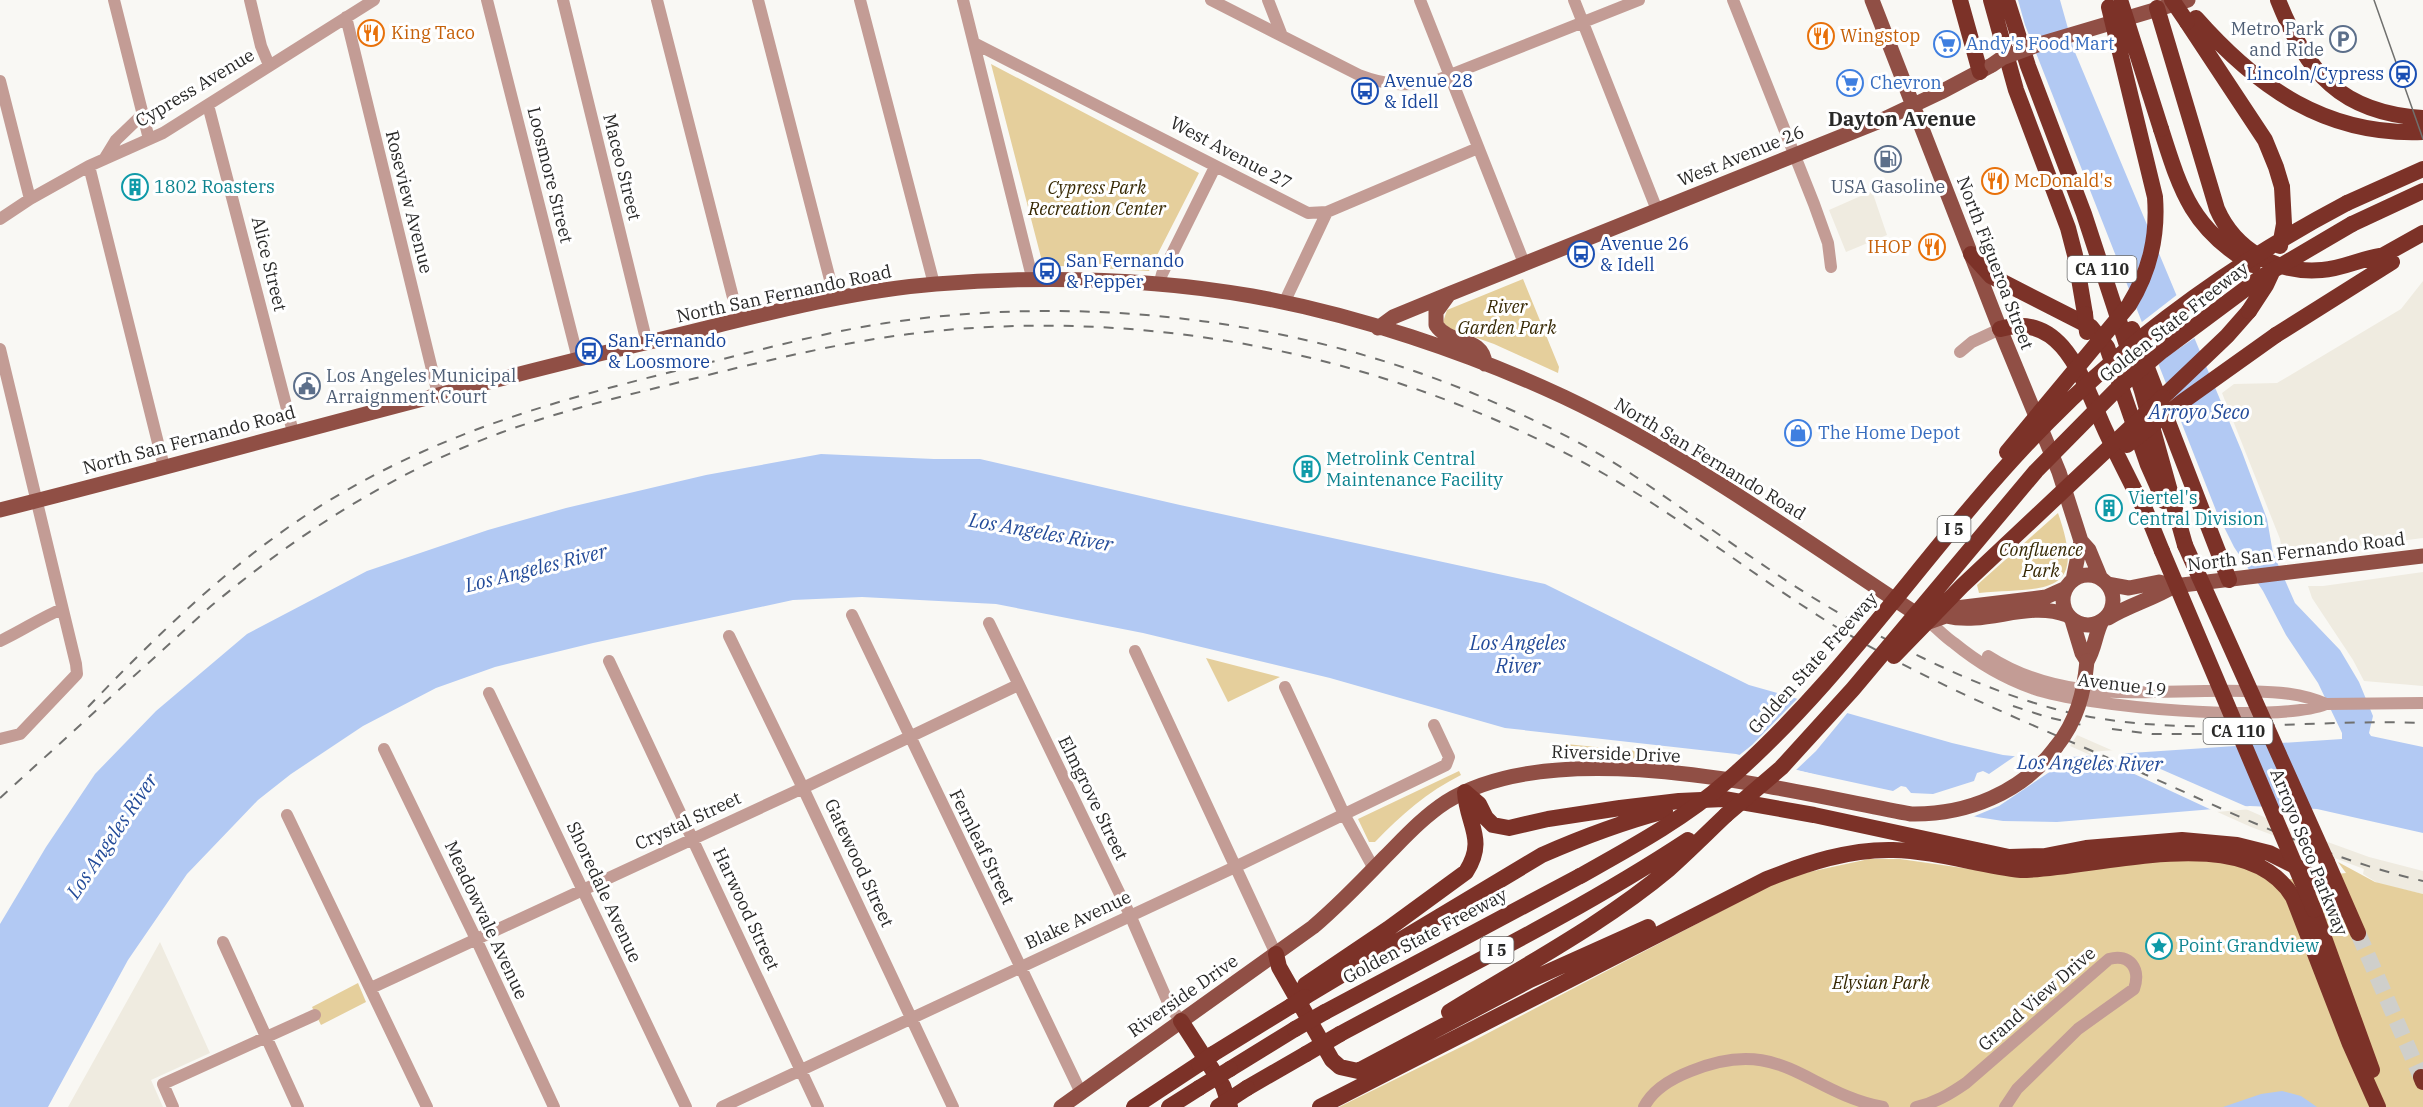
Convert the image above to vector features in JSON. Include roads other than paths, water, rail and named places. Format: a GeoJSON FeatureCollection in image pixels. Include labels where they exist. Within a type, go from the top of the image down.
{"type":"FeatureCollection","features":[{"type":"Feature","properties":{"kind":"highway"},"geometry":{"type":"LineString","coordinates":[[1960,0],[1986,68]]}},
{"type":"Feature","properties":{"kind":"highway","name":"Arroyo Seco Parkway"},"geometry":{"type":"LineString","coordinates":[[1991,0],[2016,90],[2068,228],[2099,387],[2162,551],[2314,910],[2386,1107]]}},
{"type":"Feature","properties":{"kind":"highway","name":"Arroyo Seco Parkway"},"geometry":{"type":"LineString","coordinates":[[2007,0],[2028,66],[2084,214],[2142,391],[2185,544],[2358,933]]}},
{"type":"Feature","properties":{"kind":"highway"},"geometry":{"type":"LineString","coordinates":[[2172,0],[2243,66],[2300,106],[2337,122],[2367,129],[2423,132]]}},
{"type":"Feature","properties":{"kind":"highway"},"geometry":{"type":"LineString","coordinates":[[1781,768],[1827,731],[1931,616],[2227,336],[2249,311],[2266,285],[2278,253],[2284,224],[2282,187],[2265,140],[2191,20],[2182,0]]}},
{"type":"Feature","properties":{"kind":"highway"},"geometry":{"type":"LineString","coordinates":[[2278,0],[2301,52],[2313,67],[2344,94],[2368,108],[2394,116],[2423,118]]}},
{"type":"Feature","properties":{"kind":"highway"},"geometry":{"type":"LineString","coordinates":[[2115,2],[2161,129],[2174,172],[2197,218],[2214,238],[2245,260],[2277,273],[2327,276],[2371,263],[2423,233]]}},
{"type":"Feature","properties":{"kind":"highway"},"geometry":{"type":"LineString","coordinates":[[1952,533],[1982,484],[2129,305],[2151,259],[2156,222],[2154,190],[2115,2]]}},
{"type":"Feature","properties":{"kind":"highway"},"geometry":{"type":"LineString","coordinates":[[2157,8],[2217,209],[2223,223],[2233,236],[2245,248],[2262,258],[2301,271],[2347,266],[2380,256]]}},
{"type":"Feature","properties":{"kind":"highway","name":"Golden State Freeway"},"geometry":{"type":"LineString","coordinates":[[1169,1107],[1325,1012],[1630,849],[1725,783],[1770,743],[1814,696],[2000,474],[2047,423],[2104,368],[2197,293],[2242,262],[2347,203],[2423,169]]}},
{"type":"Feature","properties":{"kind":"highway","name":"Golden State Freeway"},"geometry":{"type":"LineString","coordinates":[[1218,1107],[1340,1034],[1660,866],[1725,816],[1781,768],[1853,689],[2036,471],[2108,398],[2162,351],[2260,278],[2352,224],[2423,191]]}},
{"type":"Feature","properties":{"kind":"highway"},"geometry":{"type":"LineString","coordinates":[[2084,214],[2106,260],[2229,580]]}},
{"type":"Feature","properties":{"kind":"highway"},"geometry":{"type":"LineString","coordinates":[[2037,517],[2182,402],[2276,335],[2423,243]]}},
{"type":"Feature","properties":{"kind":"highway"},"geometry":{"type":"LineString","coordinates":[[1971,254],[1991,276],[2074,318],[2099,335],[2107,347],[2148,465],[2185,544]]}},
{"type":"Feature","properties":{"kind":"highway"},"geometry":{"type":"LineString","coordinates":[[2000,329],[2014,325],[2029,327],[2044,333],[2069,354],[2082,374],[2105,431],[2149,519]]}},
{"type":"Feature","properties":{"kind":"highway"},"geometry":{"type":"LineString","coordinates":[[1465,792],[1479,804],[1486,818],[1493,825],[1509,828],[1556,818],[1678,801],[1724,799],[1761,804],[2009,857],[2045,856],[2086,848],[2182,840],[2237,845],[2269,853],[2303,870],[2349,914]]}},
{"type":"Feature","properties":{"kind":"highway"},"geometry":{"type":"LineString","coordinates":[[1134,1107],[1248,1032],[1466,872],[1473,862],[1477,838],[1466,810],[1465,792]]}},
{"type":"Feature","properties":{"kind":"highway"},"geometry":{"type":"LineString","coordinates":[[1295,997],[1516,869],[1578,838],[1670,810],[1717,802],[1761,804]]}},
{"type":"Feature","properties":{"kind":"highway"},"geometry":{"type":"LineString","coordinates":[[1320,1107],[1713,905],[1794,868],[1820,860],[1871,851],[1907,852],[2021,870],[2036,870],[2115,858],[2188,854],[2211,855],[2254,863],[2273,873],[2293,897],[2350,1044],[2378,1107]]}},
{"type":"Feature","properties":{"kind":"highway"},"geometry":{"type":"LineString","coordinates":[[1350,1069],[1381,1053],[1592,924],[1660,866]]}},
{"type":"Feature","properties":{"kind":"highway"},"geometry":{"type":"LineString","coordinates":[[1276,954],[1279,967],[1332,1060],[1340,1067],[1358,1071],[1563,964],[1672,917],[1713,905]]}},
{"type":"Feature","properties":{"kind":"highway"},"geometry":{"type":"LineString","coordinates":[[1181,1021],[1223,1086],[1230,1107]]}},
{"type":"Feature","properties":{"kind":"main road","name":"North Figueroa Street"},"geometry":{"type":"LineString","coordinates":[[1872,0],[2000,329],[2059,472],[2081,541],[2089,550],[2104,581]]}},
{"type":"Feature","properties":{"kind":"main road","name":"West Avenue 26"},"geometry":{"type":"LineString","coordinates":[[1378,328],[1393,317],[1796,156],[1913,106],[2021,51],[2084,29],[2188,0]]}},
{"type":"Feature","properties":{"kind":"main road","name":"North San Fernando Road"},"geometry":{"type":"LineString","coordinates":[[0,510],[438,394],[835,299],[934,284],[1034,281],[1159,285],[1250,296],[1378,328],[1485,364],[1568,399],[1682,461],[1937,621]]}},
{"type":"Feature","properties":{"kind":"main road"},"geometry":{"type":"LineString","coordinates":[[1449,294],[1436,312],[1436,325],[1444,333],[1479,347],[1484,353],[1485,364]]}},
{"type":"Feature","properties":{"kind":"main road","name":"North Figueroa Street"},"geometry":{"type":"LineString","coordinates":[[2069,584],[2081,541]]}},
{"type":"Feature","properties":{"kind":"main road","name":"North San Fernando Road"},"geometry":{"type":"LineString","coordinates":[[2104,581],[2129,588],[2160,582],[2174,586],[2423,556]]}},
{"type":"Feature","properties":{"kind":"main road"},"geometry":{"type":"LineString","coordinates":[[2087,575],[2104,581],[2113,598],[2105,619],[2086,625],[2054,610],[2040,609],[1937,621],[1956,608],[2046,597],[2087,575]]}},
{"type":"Feature","properties":{"kind":"main road"},"geometry":{"type":"LineString","coordinates":[[2069,584],[2063,602],[2070,617]]}},
{"type":"Feature","properties":{"kind":"main road","name":"North San Fernando Road"},"geometry":{"type":"LineString","coordinates":[[2105,619],[2174,586]]}},
{"type":"Feature","properties":{"kind":"main road","name":"Riverside Drive"},"geometry":{"type":"LineString","coordinates":[[2070,617],[2087,661]]}},
{"type":"Feature","properties":{"kind":"main road","name":"Riverside Drive"},"geometry":{"type":"LineString","coordinates":[[1061,1107],[1276,954],[1336,908],[1431,813],[1465,792],[1526,774],[1545,771],[1606,770],[1738,780],[1911,814],[1945,812],[1996,797],[2017,784],[2046,760],[2065,736],[2079,708],[2085,688],[2087,661],[2092,652],[2095,637],[2105,619]]}},
{"type":"Feature","properties":{"kind":"street"},"geometry":{"type":"LineString","coordinates":[[114,0],[149,138]]}},
{"type":"Feature","properties":{"kind":"street"},"geometry":{"type":"LineString","coordinates":[[250,0],[261,46],[269,65]]}},
{"type":"Feature","properties":{"kind":"street","name":"Cypress Avenue"},"geometry":{"type":"LineString","coordinates":[[0,219],[30,199],[89,166],[163,133],[374,0]]}},
{"type":"Feature","properties":{"kind":"street","name":"Loosmore Street"},"geometry":{"type":"LineString","coordinates":[[488,0],[578,359]]}},
{"type":"Feature","properties":{"kind":"street","name":"Maceo Street"},"geometry":{"type":"LineString","coordinates":[[562,0],[647,343]]}},
{"type":"Feature","properties":{"kind":"street"},"geometry":{"type":"LineString","coordinates":[[657,0],[739,321]]}},
{"type":"Feature","properties":{"kind":"street"},"geometry":{"type":"LineString","coordinates":[[758,0],[835,299]]}},
{"type":"Feature","properties":{"kind":"street"},"geometry":{"type":"LineString","coordinates":[[860,0],[934,284]]}},
{"type":"Feature","properties":{"kind":"street"},"geometry":{"type":"LineString","coordinates":[[963,0],[1034,281]]}},
{"type":"Feature","properties":{"kind":"street"},"geometry":{"type":"LineString","coordinates":[[1211,0],[1373,81],[1403,85],[1420,84],[1450,75],[1640,0]]}},
{"type":"Feature","properties":{"kind":"street"},"geometry":{"type":"LineString","coordinates":[[1268,0],[1282,36]]}},
{"type":"Feature","properties":{"kind":"street"},"geometry":{"type":"LineString","coordinates":[[1420,0],[1524,263]]}},
{"type":"Feature","properties":{"kind":"street"},"geometry":{"type":"LineString","coordinates":[[1574,0],[1657,210]]}},
{"type":"Feature","properties":{"kind":"street"},"geometry":{"type":"LineString","coordinates":[[1733,0],[1796,156],[1828,243],[1831,267]]}},
{"type":"Feature","properties":{"kind":"street","name":"Roseview Avenue"},"geometry":{"type":"LineString","coordinates":[[346,17],[438,394]]}},
{"type":"Feature","properties":{"kind":"street","name":"West Avenue 27"},"geometry":{"type":"LineString","coordinates":[[974,43],[1308,213],[1327,212]]}},
{"type":"Feature","properties":{"kind":"street"},"geometry":{"type":"LineString","coordinates":[[0,81],[30,199]]}},
{"type":"Feature","properties":{"kind":"street","name":"Alice Street"},"geometry":{"type":"LineString","coordinates":[[208,105],[293,432]]}},
{"type":"Feature","properties":{"kind":"street"},"geometry":{"type":"LineString","coordinates":[[104,159],[116,140],[143,114]]}},
{"type":"Feature","properties":{"kind":"street"},"geometry":{"type":"LineString","coordinates":[[1284,303],[1327,212],[1478,148]]}},
{"type":"Feature","properties":{"kind":"street"},"geometry":{"type":"LineString","coordinates":[[89,166],[164,468]]}},
{"type":"Feature","properties":{"kind":"street"},"geometry":{"type":"LineString","coordinates":[[1159,285],[1162,274],[1215,167]]}},
{"type":"Feature","properties":{"kind":"street"},"geometry":{"type":"LineString","coordinates":[[1960,352],[1972,342],[2000,329]]}},
{"type":"Feature","properties":{"kind":"street"},"geometry":{"type":"LineString","coordinates":[[0,350],[76,674],[20,734],[0,739]]}},
{"type":"Feature","properties":{"kind":"street"},"geometry":{"type":"LineString","coordinates":[[0,641],[14,635],[38,619],[62,609]]}},
{"type":"Feature","properties":{"kind":"street","name":"Fernleaf Street"},"geometry":{"type":"LineString","coordinates":[[852,615],[1081,1093]]}},
{"type":"Feature","properties":{"kind":"street","name":"Avenue 19"},"geometry":{"type":"LineString","coordinates":[[1937,621],[1946,630],[2011,669],[2055,686],[2104,693],[2198,690],[2271,692],[2306,695],[2326,704]]}},
{"type":"Feature","properties":{"kind":"street","name":"Avenue 19"},"geometry":{"type":"LineString","coordinates":[[1937,621],[1955,644],[1983,663],[2008,678],[2049,694],[2107,703],[2187,711],[2311,710],[2326,704],[2423,703]]}},
{"type":"Feature","properties":{"kind":"street","name":"Elmgrove Street"},"geometry":{"type":"LineString","coordinates":[[989,623],[1130,915],[1170,1007],[1181,1021]]}},
{"type":"Feature","properties":{"kind":"street","name":"Gatewood Street"},"geometry":{"type":"LineString","coordinates":[[729,636],[804,788],[953,1107]]}},
{"type":"Feature","properties":{"kind":"street"},"geometry":{"type":"LineString","coordinates":[[1135,651],[1276,954]]}},
{"type":"Feature","properties":{"kind":"street","name":"Harwood Street"},"geometry":{"type":"LineString","coordinates":[[609,661],[818,1107]]}},
{"type":"Feature","properties":{"kind":"street","name":"Crystal Street"},"geometry":{"type":"LineString","coordinates":[[371,988],[804,788],[1018,685]]}},
{"type":"Feature","properties":{"kind":"street"},"geometry":{"type":"LineString","coordinates":[[1285,687],[1344,814],[1374,868]]}},
{"type":"Feature","properties":{"kind":"street","name":"Shoredale Avenue"},"geometry":{"type":"LineString","coordinates":[[489,693],[686,1107]]}},
{"type":"Feature","properties":{"kind":"street","name":"Blake Avenue"},"geometry":{"type":"LineString","coordinates":[[722,1107],[1424,777],[1448,763],[1449,757],[1434,725]]}},
{"type":"Feature","properties":{"kind":"street","name":"Meadowvale Avenue"},"geometry":{"type":"LineString","coordinates":[[384,749],[554,1107]]}},
{"type":"Feature","properties":{"kind":"street"},"geometry":{"type":"LineString","coordinates":[[287,815],[427,1107]]}},
{"type":"Feature","properties":{"kind":"street"},"geometry":{"type":"LineString","coordinates":[[223,942],[298,1107]]}},
{"type":"Feature","properties":{"kind":"street","name":"Grand View Drive"},"geometry":{"type":"LineString","coordinates":[[1916,1107],[1947,1096],[1966,1083],[2109,959],[2119,956],[2128,960],[2135,969],[2137,980],[2134,989],[2078,1029],[2017,1089],[2005,1107]]}},
{"type":"Feature","properties":{"kind":"street"},"geometry":{"type":"LineString","coordinates":[[173,1107],[163,1084],[315,1015]]}},
{"type":"Feature","properties":{"kind":"street"},"geometry":{"type":"LineString","coordinates":[[1644,1107],[1656,1091],[1681,1075],[1707,1064],[1734,1058],[1779,1064],[1802,1072],[1849,1097],[1883,1107]]}},
{"type":"Feature","properties":{"kind":"water","name":"Los Angeles River"},"geometry":{"type":"Polygon","coordinates":[[[2018,0],[2060,0],[2074,50],[2242,452],[2267,519],[2273,553],[2295,603],[2340,650],[2359,682],[2373,716],[2369,733],[2371,736],[2423,747],[2423,833],[2317,809],[2250,806],[2057,822],[2003,821],[1977,817],[1736,754],[1505,728],[1330,678],[1143,633],[996,604],[862,597],[793,600],[593,643],[495,667],[436,688],[363,726],[291,774],[258,800],[187,874],[128,960],[48,1107],[0,1107],[0,924],[46,847],[95,774],[156,711],[247,634],[367,571],[488,530],[566,508],[706,475],[821,454],[980,459],[1545,584],[1749,685],[1952,743],[2003,755],[2041,759],[2342,739],[2342,733],[2318,683],[2286,635],[2263,591],[2234,547],[2217,513],[2025,25],[2018,0]]]}},
{"type":"Feature","properties":{"kind":"water"},"geometry":{"type":"Polygon","coordinates":[[[2282,1091],[2301,1096],[2317,1107],[2223,1107],[2261,1094],[2282,1091]]]}},
{"type":"Feature","properties":{"kind":"tunnel"},"geometry":{"type":"LineString","coordinates":[[2358,933],[2421,1077]]}},
{"type":"Feature","properties":{"kind":"tram line"},"geometry":{"type":"LineString","coordinates":[[2374,0],[2423,139]]}},
{"type":"Feature","properties":{"kind":"railway"},"geometry":{"type":"LineString","coordinates":[[88,707],[173,622],[264,545],[330,500],[372,476],[455,438],[497,422],[584,395],[833,333],[886,323],[965,314],[1044,311],[1124,313],[1204,321],[1283,335],[1360,354],[1436,379],[1525,416],[1603,456],[1789,582],[1869,630],[1930,661],[2024,700],[2100,719],[2146,724],[2238,726],[2423,723]]}},
{"type":"Feature","properties":{"kind":"railway"},"geometry":{"type":"LineString","coordinates":[[0,798],[211,606],[244,579],[348,507],[384,486],[460,449],[500,433],[581,407],[790,355],[909,334],[999,327],[1089,327],[1179,334],[1269,349],[1357,370],[1443,399],[1526,434],[1606,475],[1668,513],[1817,615],[1919,673],[1993,708],[2280,834],[2350,860],[2423,881]]}},
{"type":"Feature","properties":{"kind":"railway"},"geometry":{"type":"LineString","coordinates":[[2013,706],[2082,725]]}},
{"type":"Feature","properties":{"kind":"railway"},"geometry":{"type":"LineString","coordinates":[[2112,729],[2152,734],[2216,734]]}},
{"type":"Feature","properties":{"kind":"place","name":"King Taco"},"geometry":{"type":"Point","coordinates":[371,33]}},
{"type":"Feature","properties":{"kind":"place","name":"Wingstop"},"geometry":{"type":"Point","coordinates":[1821,36]}},
{"type":"Feature","properties":{"kind":"place","name":"Metro Park and Ride"},"geometry":{"type":"Point","coordinates":[2343,39]}},
{"type":"Feature","properties":{"kind":"place","name":"Andy's Food Mart"},"geometry":{"type":"Point","coordinates":[1947,44]}},
{"type":"Feature","properties":{"kind":"place","name":"Lincoln/Cypress"},"geometry":{"type":"Point","coordinates":[2403,74]}},
{"type":"Feature","properties":{"kind":"place","name":"Chevron"},"geometry":{"type":"Point","coordinates":[1850,83]}},
{"type":"Feature","properties":{"kind":"place","name":"Avenue 28 & Idell"},"geometry":{"type":"Point","coordinates":[1365,91]}},
{"type":"Feature","properties":{"kind":"place","name":"USA Gasoline"},"geometry":{"type":"Point","coordinates":[1888,159]}},
{"type":"Feature","properties":{"kind":"place","name":"McDonald's"},"geometry":{"type":"Point","coordinates":[1995,181]}},
{"type":"Feature","properties":{"kind":"place","name":"1802 Roasters"},"geometry":{"type":"Point","coordinates":[135,187]}},
{"type":"Feature","properties":{"kind":"place","name":"IHOP"},"geometry":{"type":"Point","coordinates":[1932,247]}},
{"type":"Feature","properties":{"kind":"place","name":"Avenue 26 & Idell"},"geometry":{"type":"Point","coordinates":[1581,254]}},
{"type":"Feature","properties":{"kind":"place","name":"San Fernando & Pepper"},"geometry":{"type":"Point","coordinates":[1047,271]}},
{"type":"Feature","properties":{"kind":"place","name":"San Fernando & Loosmore"},"geometry":{"type":"Point","coordinates":[589,351]}},
{"type":"Feature","properties":{"kind":"place","name":"Los Angeles Municipal Arraignment Court"},"geometry":{"type":"Point","coordinates":[307,386]}},
{"type":"Feature","properties":{"kind":"place","name":"The Home Depot"},"geometry":{"type":"Point","coordinates":[1798,433]}},
{"type":"Feature","properties":{"kind":"place","name":"Metrolink Central Maintenance Facility"},"geometry":{"type":"Point","coordinates":[1307,469]}},
{"type":"Feature","properties":{"kind":"place","name":"Viertel's Central Division"},"geometry":{"type":"Point","coordinates":[2109,508]}},
{"type":"Feature","properties":{"kind":"place","name":"Point Grandview"},"geometry":{"type":"Point","coordinates":[2159,946]}},
{"type":"Feature","properties":{"kind":"district","name":"Dayton Avenue"},"geometry":{"type":"Point","coordinates":[1902,119]}},
{"type":"Feature","properties":{"kind":"park label","name":"Cypress Park Recreation Center"},"geometry":{"type":"Point","coordinates":[1097,198]}},
{"type":"Feature","properties":{"kind":"park label","name":"River Garden Park"},"geometry":{"type":"Point","coordinates":[1507,317]}},
{"type":"Feature","properties":{"kind":"park label","name":"Confluence Park"},"geometry":{"type":"Point","coordinates":[2041,560]}},
{"type":"Feature","properties":{"kind":"park label","name":"Elysian Park"},"geometry":{"type":"Point","coordinates":[1881,983]}},
{"type":"Feature","properties":{"kind":"water label","name":"Arroyo Seco"},"geometry":{"type":"Point","coordinates":[2199,412]}}]}
